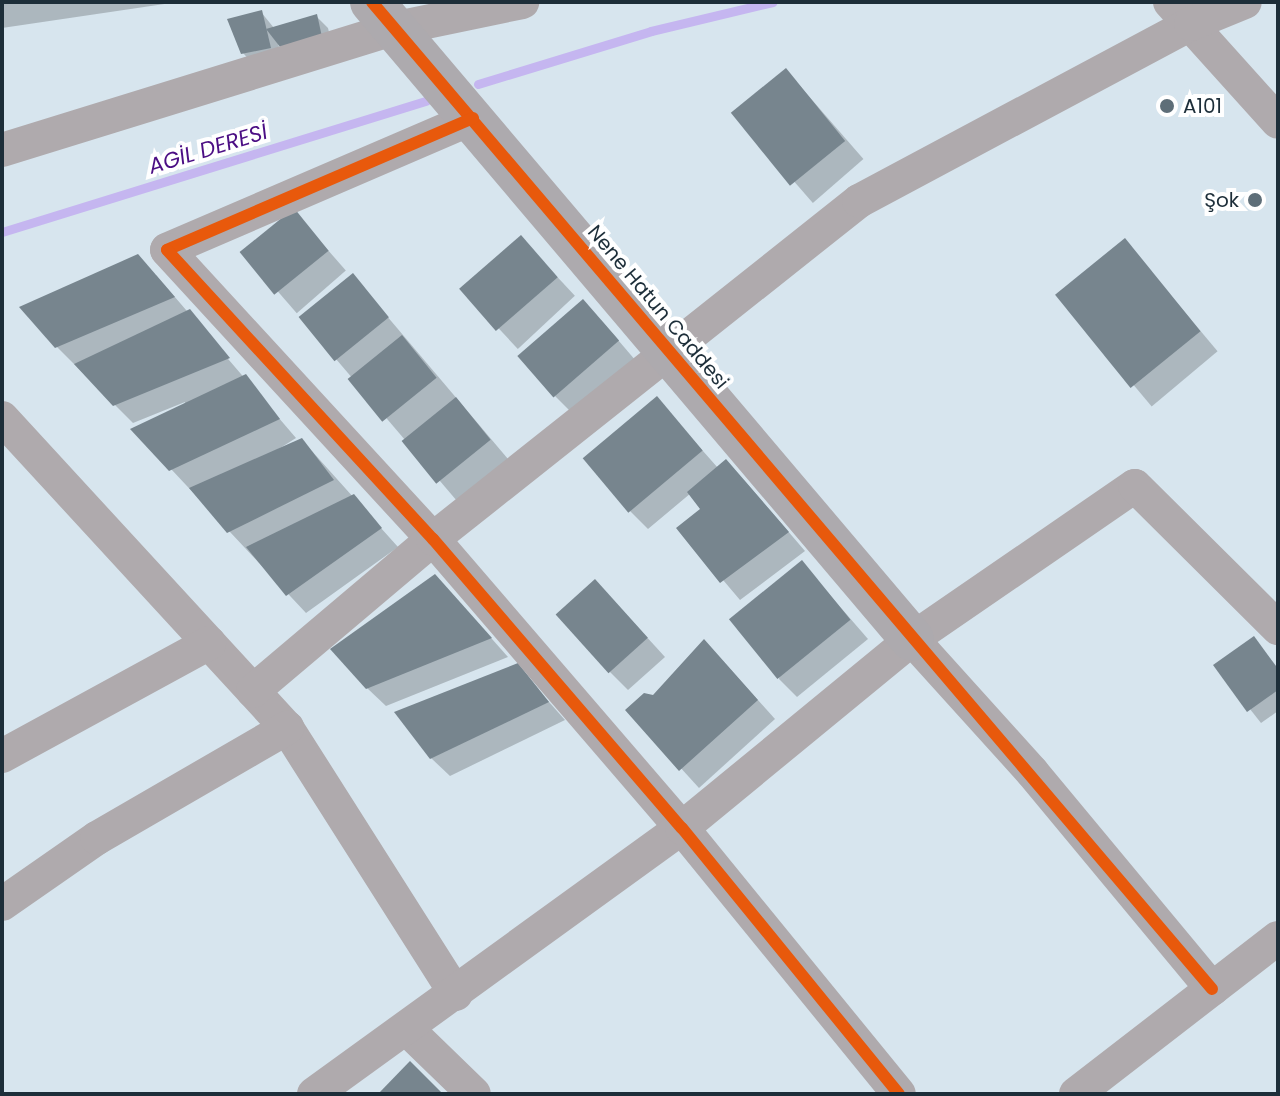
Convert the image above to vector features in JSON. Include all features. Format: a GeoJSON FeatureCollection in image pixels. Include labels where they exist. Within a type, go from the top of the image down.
{"type":"FeatureCollection","features":[{"type":"Feature","properties":{"kind":"street"},"geometry":{"type":"LineString","coordinates":[[2,150],[384,15],[522,2]]}},
{"type":"Feature","properties":{"kind":"street"},"geometry":{"type":"LineString","coordinates":[[253,691],[433,539],[859,201],[1180,13],[1245,2]]}},
{"type":"Feature","properties":{"kind":"street"},"geometry":{"type":"LineString","coordinates":[[1180,13],[1278,122]]}},
{"type":"Feature","properties":{"kind":"street","name":"Nene Hatun Caddesi"},"geometry":{"type":"LineString","coordinates":[[384,15],[912,639]]}},
{"type":"Feature","properties":{"kind":"street"},"geometry":{"type":"LineString","coordinates":[[473,118],[167,250],[433,539],[682,828],[899,1094]]}},
{"type":"Feature","properties":{"kind":"street"},"geometry":{"type":"LineString","coordinates":[[2,418],[287,728],[456,994]]}},
{"type":"Feature","properties":{"kind":"street"},"geometry":{"type":"LineString","coordinates":[[314,1094],[682,828],[912,639],[1135,486],[1278,628]]}},
{"type":"Feature","properties":{"kind":"street"},"geometry":{"type":"LineString","coordinates":[[912,639],[1032,772],[1212,989]]}},
{"type":"Feature","properties":{"kind":"street"},"geometry":{"type":"LineString","coordinates":[[2,756],[209,643]]}},
{"type":"Feature","properties":{"kind":"street"},"geometry":{"type":"LineString","coordinates":[[2,904],[97,838],[287,728]]}},
{"type":"Feature","properties":{"kind":"street"},"geometry":{"type":"LineString","coordinates":[[1076,1094],[1278,938]]}},
{"type":"Feature","properties":{"kind":"street"},"geometry":{"type":"LineString","coordinates":[[407,1029],[474,1094]]}},
{"type":"Feature","properties":{"kind":"building"},"geometry":{"type":"Polygon","coordinates":[[[262,10],[271,48],[241,54],[227,19],[262,10]]]}},
{"type":"Feature","properties":{"kind":"building"},"geometry":{"type":"Polygon","coordinates":[[[317,14],[322,37],[284,52],[266,29],[317,14]]]}},
{"type":"Feature","properties":{"kind":"building"},"geometry":{"type":"Polygon","coordinates":[[[786,68],[845,141],[790,186],[731,113],[786,68]]]}},
{"type":"Feature","properties":{"kind":"building"},"geometry":{"type":"Polygon","coordinates":[[[294,208],[329,251],[274,295],[240,252],[294,208]]]}},
{"type":"Feature","properties":{"kind":"building"},"geometry":{"type":"Polygon","coordinates":[[[521,235],[558,277],[496,331],[459,289],[521,235]]]}},
{"type":"Feature","properties":{"kind":"building"},"geometry":{"type":"Polygon","coordinates":[[[1125,238],[1201,331],[1131,388],[1055,295],[1125,238]]]}},
{"type":"Feature","properties":{"kind":"building"},"geometry":{"type":"Polygon","coordinates":[[[138,254],[175,297],[55,348],[19,307],[138,254]]]}},
{"type":"Feature","properties":{"kind":"building"},"geometry":{"type":"Polygon","coordinates":[[[353,273],[389,317],[334,361],[299,317],[353,273]]]}},
{"type":"Feature","properties":{"kind":"building"},"geometry":{"type":"Polygon","coordinates":[[[583,299],[619,341],[553,398],[517,356],[583,299]]]}},
{"type":"Feature","properties":{"kind":"building"},"geometry":{"type":"Polygon","coordinates":[[[190,309],[230,358],[113,406],[74,364],[190,309]]]}},
{"type":"Feature","properties":{"kind":"building"},"geometry":{"type":"Polygon","coordinates":[[[402,335],[437,378],[382,422],[348,379],[402,335]]]}},
{"type":"Feature","properties":{"kind":"building"},"geometry":{"type":"Polygon","coordinates":[[[246,374],[280,419],[169,471],[130,429],[246,374]]]}},
{"type":"Feature","properties":{"kind":"building"},"geometry":{"type":"Polygon","coordinates":[[[657,396],[703,450],[628,513],[583,458],[657,396]]]}},
{"type":"Feature","properties":{"kind":"building"},"geometry":{"type":"Polygon","coordinates":[[[456,397],[491,440],[436,484],[402,441],[456,397]]]}},
{"type":"Feature","properties":{"kind":"building"},"geometry":{"type":"Polygon","coordinates":[[[302,438],[334,480],[227,533],[189,488],[302,438]]]}},
{"type":"Feature","properties":{"kind":"building"},"geometry":{"type":"Polygon","coordinates":[[[726,459],[789,532],[720,583],[676,528],[700,509],[687,492],[726,459]]]}},
{"type":"Feature","properties":{"kind":"building"},"geometry":{"type":"Polygon","coordinates":[[[354,494],[382,528],[286,596],[246,547],[354,494]]]}},
{"type":"Feature","properties":{"kind":"building"},"geometry":{"type":"Polygon","coordinates":[[[802,560],[850,620],[777,679],[729,619],[802,560]]]}},
{"type":"Feature","properties":{"kind":"building"},"geometry":{"type":"Polygon","coordinates":[[[435,574],[492,638],[366,689],[330,649],[435,574]]]}},
{"type":"Feature","properties":{"kind":"building"},"geometry":{"type":"Polygon","coordinates":[[[595,579],[648,638],[608,673],[556,614],[595,579]]]}},
{"type":"Feature","properties":{"kind":"building"},"geometry":{"type":"Polygon","coordinates":[[[1254,636],[1278,669],[1278,690],[1247,712],[1213,665],[1254,636]]]}},
{"type":"Feature","properties":{"kind":"building"},"geometry":{"type":"Polygon","coordinates":[[[704,639],[758,700],[679,771],[625,710],[644,693],[653,695],[704,639]]]}},
{"type":"Feature","properties":{"kind":"building"},"geometry":{"type":"Polygon","coordinates":[[[518,663],[549,702],[430,759],[394,712],[518,663]]]}},
{"type":"Feature","properties":{"kind":"building"},"geometry":{"type":"Polygon","coordinates":[[[410,1061],[443,1094],[378,1094],[410,1061]]]}},
{"type":"Feature","properties":{"kind":"waterway","name":"AGİL DERESİ"},"geometry":{"type":"LineString","coordinates":[[478,84],[651,31],[773,2]]}},
{"type":"Feature","properties":{"kind":"waterway","name":"AGİL DERESİ"},"geometry":{"type":"LineString","coordinates":[[2,232],[426,101]]}},
{"type":"Feature","properties":{"kind":"cycle path"},"geometry":{"type":"LineString","coordinates":[[372,2],[1212,989]]}},
{"type":"Feature","properties":{"kind":"cycle path"},"geometry":{"type":"LineString","coordinates":[[473,118],[167,250],[433,539],[682,828],[899,1094]]}},
{"type":"Feature","properties":{"kind":"place","name":"A101"},"geometry":{"type":"Point","coordinates":[1167,106]}},
{"type":"Feature","properties":{"kind":"place","name":"Şok"},"geometry":{"type":"Point","coordinates":[1255,200]}}]}
